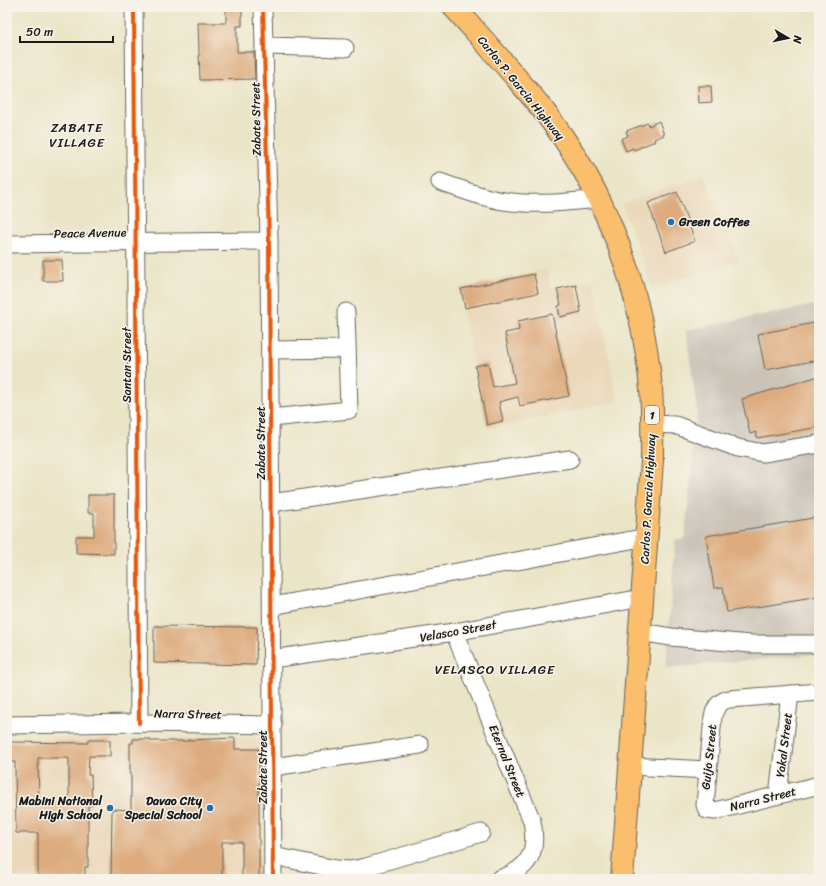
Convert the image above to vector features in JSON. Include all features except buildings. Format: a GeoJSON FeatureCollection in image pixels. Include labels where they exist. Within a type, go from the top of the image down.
{"type":"FeatureCollection","features":[{"type":"Feature","properties":{"kind":"highway","name":"Carlos P. Garcia Highway"},"geometry":{"type":"LineString","coordinates":[[454,7],[543,111],[580,165],[599,199],[628,270],[639,309],[646,347],[651,389],[651,468],[622,879]]}},
{"type":"Feature","properties":{"kind":"street","name":"Santan Street"},"geometry":{"type":"LineString","coordinates":[[134,7],[139,723]]}},
{"type":"Feature","properties":{"kind":"street","name":"Zabate Street"},"geometry":{"type":"LineString","coordinates":[[263,7],[269,241],[273,879]]}},
{"type":"Feature","properties":{"kind":"street"},"geometry":{"type":"LineString","coordinates":[[264,46],[345,48]]}},
{"type":"Feature","properties":{"kind":"street"},"geometry":{"type":"LineString","coordinates":[[440,182],[481,196],[504,201],[538,204],[599,199]]}},
{"type":"Feature","properties":{"kind":"street","name":"Peace Avenue"},"geometry":{"type":"LineString","coordinates":[[7,244],[269,241]]}},
{"type":"Feature","properties":{"kind":"street"},"geometry":{"type":"LineString","coordinates":[[271,418],[349,410],[346,312]]}},
{"type":"Feature","properties":{"kind":"street"},"geometry":{"type":"LineString","coordinates":[[270,350],[347,349]]}},
{"type":"Feature","properties":{"kind":"street"},"geometry":{"type":"LineString","coordinates":[[652,424],[675,425],[738,448],[763,453],[819,444]]}},
{"type":"Feature","properties":{"kind":"street"},"geometry":{"type":"LineString","coordinates":[[271,503],[570,459]]}},
{"type":"Feature","properties":{"kind":"street"},"geometry":{"type":"LineString","coordinates":[[272,606],[647,537]]}},
{"type":"Feature","properties":{"kind":"street","name":"Velasco Street"},"geometry":{"type":"LineString","coordinates":[[272,660],[454,632],[642,598]]}},
{"type":"Feature","properties":{"kind":"street","name":"Eternal Street"},"geometry":{"type":"LineString","coordinates":[[454,632],[532,821],[534,843],[527,863],[519,870],[499,879]]}},
{"type":"Feature","properties":{"kind":"street"},"geometry":{"type":"LineString","coordinates":[[640,632],[671,637],[751,644],[819,644]]}},
{"type":"Feature","properties":{"kind":"street"},"geometry":{"type":"LineString","coordinates":[[790,694],[819,692]]}},
{"type":"Feature","properties":{"kind":"street","name":"Guijo Street"},"geometry":{"type":"LineString","coordinates":[[707,810],[705,802],[714,712],[718,704],[729,699],[790,694]]}},
{"type":"Feature","properties":{"kind":"street","name":"Yakal Street"},"geometry":{"type":"LineString","coordinates":[[778,795],[790,694]]}},
{"type":"Feature","properties":{"kind":"street"},"geometry":{"type":"LineString","coordinates":[[7,714],[7,724]]}},
{"type":"Feature","properties":{"kind":"street","name":"Narra Street"},"geometry":{"type":"LineString","coordinates":[[7,724],[139,723],[273,725]]}},
{"type":"Feature","properties":{"kind":"street"},"geometry":{"type":"LineString","coordinates":[[273,768],[420,745]]}},
{"type":"Feature","properties":{"kind":"street"},"geometry":{"type":"LineString","coordinates":[[630,766],[708,770]]}},
{"type":"Feature","properties":{"kind":"street","name":"Narra Street"},"geometry":{"type":"LineString","coordinates":[[707,810],[715,811],[819,785]]}},
{"type":"Feature","properties":{"kind":"street"},"geometry":{"type":"LineString","coordinates":[[273,856],[336,869],[368,873],[481,833]]}},
{"type":"Feature","properties":{"kind":"shaded area"},"geometry":{"type":"Polygon","coordinates":[[[703,175],[739,260],[653,288],[622,204],[703,175]]]}},
{"type":"Feature","properties":{"kind":"shaded area"},"geometry":{"type":"Polygon","coordinates":[[[547,269],[551,288],[593,279],[618,401],[487,429],[458,288],[547,269]]]}},
{"type":"Feature","properties":{"kind":"shaded area"},"geometry":{"type":"Polygon","coordinates":[[[819,304],[819,654],[666,668],[675,540],[685,538],[697,412],[686,330],[819,304]]]}},
{"type":"Feature","properties":{"kind":"shaded area"},"geometry":{"type":"Polygon","coordinates":[[[262,737],[262,879],[7,879],[7,739],[262,737]]]}},
{"type":"Feature","properties":{"kind":"cycle path"},"geometry":{"type":"LineString","coordinates":[[134,7],[139,723]]}},
{"type":"Feature","properties":{"kind":"cycle path"},"geometry":{"type":"LineString","coordinates":[[263,7],[269,241],[273,879]]}},
{"type":"Feature","properties":{"kind":"place","name":"Green Coffee"},"geometry":{"type":"Point","coordinates":[671,222]}},
{"type":"Feature","properties":{"kind":"place","name":"Mabini National High School"},"geometry":{"type":"Point","coordinates":[110,808]}},
{"type":"Feature","properties":{"kind":"place","name":"Davao City Special School"},"geometry":{"type":"Point","coordinates":[210,808]}},
{"type":"Feature","properties":{"kind":"district","name":"ZABATE VILLAGE"},"geometry":{"type":"Point","coordinates":[77,134]}},
{"type":"Feature","properties":{"kind":"district","name":"VELASCO VILLAGE"},"geometry":{"type":"Point","coordinates":[495,669]}}]}
